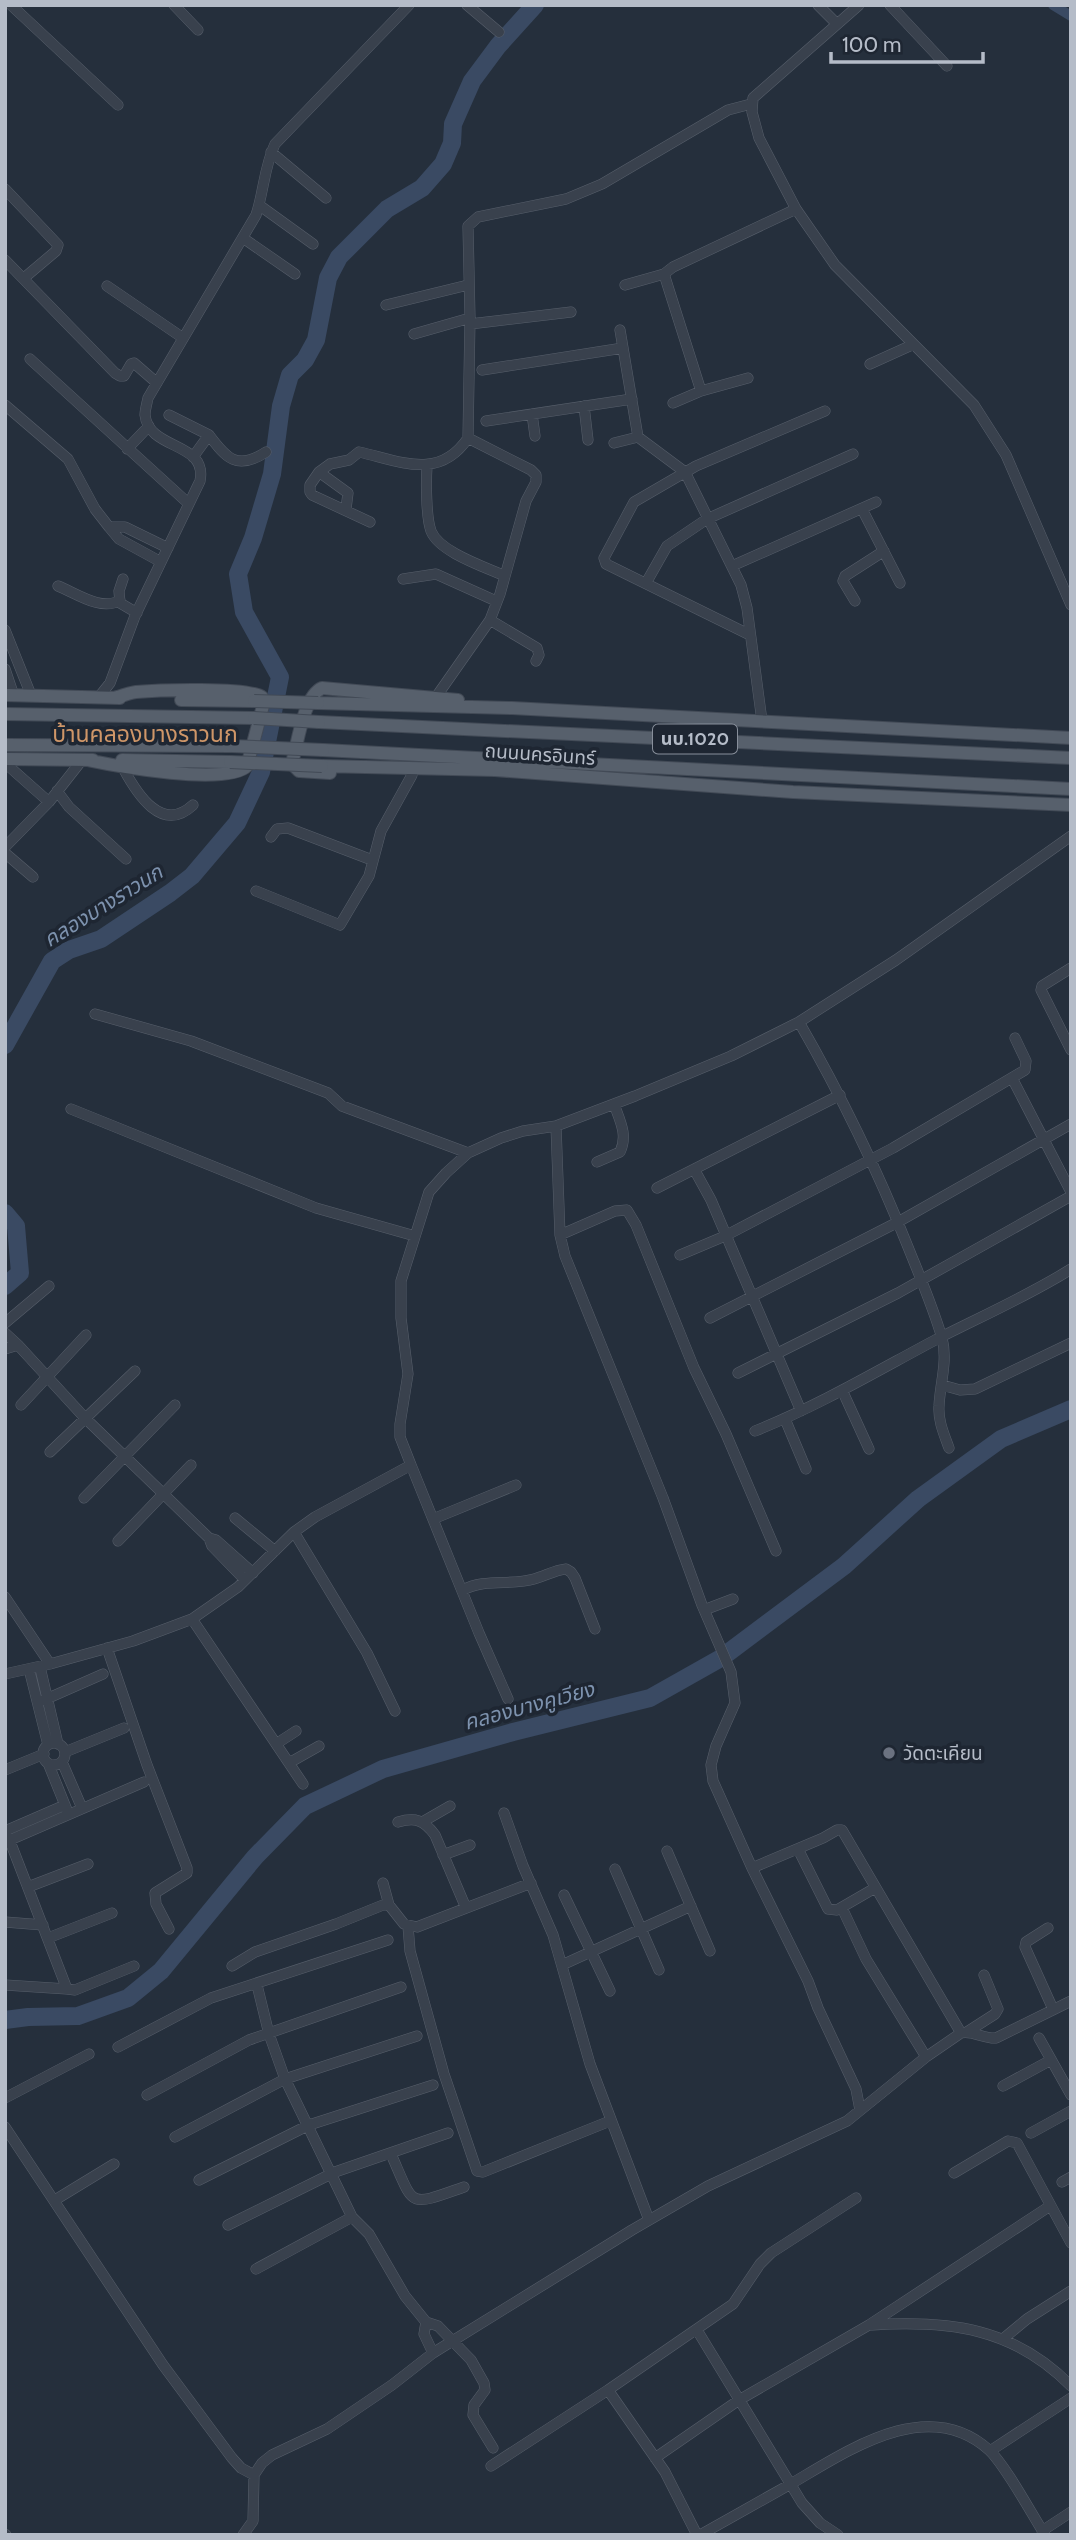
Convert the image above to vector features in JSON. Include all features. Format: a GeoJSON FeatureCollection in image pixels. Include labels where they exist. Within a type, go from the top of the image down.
{"type":"FeatureCollection","features":[{"type":"Feature","properties":{"kind":"main road"},"geometry":{"type":"LineString","coordinates":[[495,770],[398,777],[299,771],[293,765],[293,759],[309,701],[315,691],[322,688],[436,697],[512,708]]}},
{"type":"Feature","properties":{"kind":"main road"},"geometry":{"type":"LineString","coordinates":[[84,760],[123,768],[217,775],[242,772],[247,766],[264,702],[257,693],[238,691],[134,692],[115,698]]}},
{"type":"Feature","properties":{"kind":"main road","name":"นบ.1020"},"geometry":{"type":"LineString","coordinates":[[10,696],[512,708],[1071,738]]}},
{"type":"Feature","properties":{"kind":"main road","name":"ถนนนครอินทร์"},"geometry":{"type":"LineString","coordinates":[[5,714],[254,718],[1071,758]]}},
{"type":"Feature","properties":{"kind":"main road","name":"ถนนนครอินทร์"},"geometry":{"type":"LineString","coordinates":[[5,745],[232,746],[1071,789]]}},
{"type":"Feature","properties":{"kind":"main road","name":"ถนนนครอินทร์"},"geometry":{"type":"LineString","coordinates":[[5,761],[230,762],[495,770],[793,792],[1071,806]]}},
{"type":"Feature","properties":{"kind":"street"},"geometry":{"type":"LineString","coordinates":[[11,5],[118,105]]}},
{"type":"Feature","properties":{"kind":"street"},"geometry":{"type":"LineString","coordinates":[[174,5],[198,30]]}},
{"type":"Feature","properties":{"kind":"street"},"geometry":{"type":"LineString","coordinates":[[98,698],[110,683],[137,613],[200,481],[202,470],[200,462],[158,436],[149,426],[145,415],[148,398],[243,238],[259,205],[266,162],[271,152],[284,135],[409,5]]}},
{"type":"Feature","properties":{"kind":"street"},"geometry":{"type":"LineString","coordinates":[[467,5],[499,32]]}},
{"type":"Feature","properties":{"kind":"street"},"geometry":{"type":"LineString","coordinates":[[818,5],[837,24]]}},
{"type":"Feature","properties":{"kind":"street"},"geometry":{"type":"LineString","coordinates":[[370,522],[312,495],[310,485],[319,472],[330,464],[349,460],[359,452],[427,466],[445,460],[463,446],[468,438],[468,226],[472,220],[566,198],[602,184],[728,110],[752,101],[859,5]]}},
{"type":"Feature","properties":{"kind":"street"},"geometry":{"type":"LineString","coordinates":[[890,5],[947,66]]}},
{"type":"Feature","properties":{"kind":"street"},"geometry":{"type":"LineString","coordinates":[[752,101],[759,138],[796,209],[835,265],[974,405],[1006,455],[1071,605]]}},
{"type":"Feature","properties":{"kind":"street"},"geometry":{"type":"LineString","coordinates":[[271,152],[326,198]]}},
{"type":"Feature","properties":{"kind":"street"},"geometry":{"type":"LineString","coordinates":[[5,189],[58,245],[56,251],[24,278]]}},
{"type":"Feature","properties":{"kind":"street"},"geometry":{"type":"LineString","coordinates":[[259,205],[313,244]]}},
{"type":"Feature","properties":{"kind":"street"},"geometry":{"type":"LineString","coordinates":[[625,285],[664,274],[796,209]]}},
{"type":"Feature","properties":{"kind":"street"},"geometry":{"type":"LineString","coordinates":[[243,238],[295,274]]}},
{"type":"Feature","properties":{"kind":"street"},"geometry":{"type":"LineString","coordinates":[[5,260],[115,373],[124,376],[134,363],[157,383]]}},
{"type":"Feature","properties":{"kind":"street"},"geometry":{"type":"LineString","coordinates":[[664,274],[701,391]]}},
{"type":"Feature","properties":{"kind":"street"},"geometry":{"type":"LineString","coordinates":[[386,305],[468,285]]}},
{"type":"Feature","properties":{"kind":"street"},"geometry":{"type":"LineString","coordinates":[[107,286],[183,338]]}},
{"type":"Feature","properties":{"kind":"street"},"geometry":{"type":"LineString","coordinates":[[414,334],[470,321],[571,312]]}},
{"type":"Feature","properties":{"kind":"street"},"geometry":{"type":"LineString","coordinates":[[620,330],[638,437],[685,472],[732,566],[747,608],[762,721]]}},
{"type":"Feature","properties":{"kind":"street"},"geometry":{"type":"LineString","coordinates":[[870,364],[912,345]]}},
{"type":"Feature","properties":{"kind":"street"},"geometry":{"type":"LineString","coordinates":[[482,370],[623,348]]}},
{"type":"Feature","properties":{"kind":"street"},"geometry":{"type":"LineString","coordinates":[[30,359],[189,504]]}},
{"type":"Feature","properties":{"kind":"street"},"geometry":{"type":"LineString","coordinates":[[673,403],[701,391],[748,378]]}},
{"type":"Feature","properties":{"kind":"street"},"geometry":{"type":"LineString","coordinates":[[486,421],[632,399]]}},
{"type":"Feature","properties":{"kind":"street"},"geometry":{"type":"LineString","coordinates":[[5,405],[68,459],[95,509],[119,539],[161,562]]}},
{"type":"Feature","properties":{"kind":"street"},"geometry":{"type":"LineString","coordinates":[[584,406],[588,440]]}},
{"type":"Feature","properties":{"kind":"street"},"geometry":{"type":"LineString","coordinates":[[750,635],[606,564],[604,558],[634,502],[685,472],[825,411]]}},
{"type":"Feature","properties":{"kind":"street"},"geometry":{"type":"LineString","coordinates":[[532,414],[535,436]]}},
{"type":"Feature","properties":{"kind":"street"},"geometry":{"type":"LineString","coordinates":[[169,415],[209,435],[226,457],[246,461],[265,452]]}},
{"type":"Feature","properties":{"kind":"street"},"geometry":{"type":"LineString","coordinates":[[127,449],[149,426]]}},
{"type":"Feature","properties":{"kind":"street"},"geometry":{"type":"LineString","coordinates":[[193,457],[209,435]]}},
{"type":"Feature","properties":{"kind":"street"},"geometry":{"type":"LineString","coordinates":[[614,443],[638,437]]}},
{"type":"Feature","properties":{"kind":"street"},"geometry":{"type":"LineString","coordinates":[[436,697],[490,620],[526,501],[536,482],[536,475],[531,470],[468,438]]}},
{"type":"Feature","properties":{"kind":"street"},"geometry":{"type":"LineString","coordinates":[[646,583],[667,547],[707,519],[853,454]]}},
{"type":"Feature","properties":{"kind":"street"},"geometry":{"type":"LineString","coordinates":[[427,466],[426,485],[432,533],[447,549],[505,576]]}},
{"type":"Feature","properties":{"kind":"street"},"geometry":{"type":"LineString","coordinates":[[319,472],[345,490],[348,497],[346,509]]}},
{"type":"Feature","properties":{"kind":"street"},"geometry":{"type":"LineString","coordinates":[[732,566],[876,502]]}},
{"type":"Feature","properties":{"kind":"street"},"geometry":{"type":"LineString","coordinates":[[862,509],[900,583]]}},
{"type":"Feature","properties":{"kind":"street"},"geometry":{"type":"LineString","coordinates":[[109,527],[125,527],[168,548]]}},
{"type":"Feature","properties":{"kind":"street"},"geometry":{"type":"LineString","coordinates":[[855,601],[845,588],[845,576],[884,551]]}},
{"type":"Feature","properties":{"kind":"street"},"geometry":{"type":"LineString","coordinates":[[403,579],[436,574],[496,601]]}},
{"type":"Feature","properties":{"kind":"street"},"geometry":{"type":"LineString","coordinates":[[124,579],[119,591],[120,603],[137,613]]}},
{"type":"Feature","properties":{"kind":"street"},"geometry":{"type":"LineString","coordinates":[[58,586],[104,604],[120,600]]}},
{"type":"Feature","properties":{"kind":"street"},"geometry":{"type":"LineString","coordinates":[[490,620],[537,648],[539,655],[536,661]]}},
{"type":"Feature","properties":{"kind":"street"},"geometry":{"type":"LineString","coordinates":[[5,630],[31,695]]}},
{"type":"Feature","properties":{"kind":"street"},"geometry":{"type":"LineString","coordinates":[[5,669],[10,696]]}},
{"type":"Feature","properties":{"kind":"street"},"geometry":{"type":"LineString","coordinates":[[5,847],[49,802],[84,760]]}},
{"type":"Feature","properties":{"kind":"street"},"geometry":{"type":"LineString","coordinates":[[5,761],[49,802]]}},
{"type":"Feature","properties":{"kind":"street"},"geometry":{"type":"LineString","coordinates":[[123,768],[132,785],[163,816],[185,813],[193,805]]}},
{"type":"Feature","properties":{"kind":"street"},"geometry":{"type":"LineString","coordinates":[[256,891],[340,925],[369,876],[381,831],[412,775]]}},
{"type":"Feature","properties":{"kind":"street"},"geometry":{"type":"LineString","coordinates":[[57,791],[69,807],[125,859]]}},
{"type":"Feature","properties":{"kind":"street"},"geometry":{"type":"LineString","coordinates":[[271,837],[277,829],[288,828],[372,860]]}},
{"type":"Feature","properties":{"kind":"street"},"geometry":{"type":"LineString","coordinates":[[508,1699],[400,1437],[408,1374],[400,1303],[401,1281],[429,1192],[446,1172],[468,1153],[523,1131],[556,1126],[614,1104],[731,1056],[799,1022],[896,960],[1071,836]]}},
{"type":"Feature","properties":{"kind":"street"},"geometry":{"type":"LineString","coordinates":[[5,853],[33,877]]}},
{"type":"Feature","properties":{"kind":"street"},"geometry":{"type":"LineString","coordinates":[[1071,968],[1042,986],[1041,994],[1071,1050]]}},
{"type":"Feature","properties":{"kind":"street"},"geometry":{"type":"LineString","coordinates":[[95,1014],[191,1041],[328,1093],[342,1106],[468,1153]]}},
{"type":"Feature","properties":{"kind":"street"},"geometry":{"type":"LineString","coordinates":[[799,1022],[872,1159],[942,1337],[944,1351],[939,1421],[948,1448]]}},
{"type":"Feature","properties":{"kind":"street"},"geometry":{"type":"LineString","coordinates":[[680,1255],[726,1236],[872,1159],[1025,1070],[1027,1065],[1015,1038]]}},
{"type":"Feature","properties":{"kind":"street"},"geometry":{"type":"LineString","coordinates":[[738,1373],[921,1279],[1071,1194],[1012,1077]]}},
{"type":"Feature","properties":{"kind":"street"},"geometry":{"type":"LineString","coordinates":[[657,1188],[840,1095]]}},
{"type":"Feature","properties":{"kind":"street"},"geometry":{"type":"LineString","coordinates":[[597,1162],[620,1153],[624,1144],[624,1133],[614,1104]]}},
{"type":"Feature","properties":{"kind":"street"},"geometry":{"type":"LineString","coordinates":[[71,1109],[316,1208],[415,1236]]}},
{"type":"Feature","properties":{"kind":"street"},"geometry":{"type":"LineString","coordinates":[[710,1318],[898,1222],[1071,1124]]}},
{"type":"Feature","properties":{"kind":"street"},"geometry":{"type":"LineString","coordinates":[[556,1126],[561,1235],[565,1256],[731,1672],[735,1703],[716,1746],[712,1765],[713,1781],[752,1868],[808,1981],[856,2089],[860,2110]]}},
{"type":"Feature","properties":{"kind":"street"},"geometry":{"type":"LineString","coordinates":[[694,1169],[711,1200],[801,1411]]}},
{"type":"Feature","properties":{"kind":"street"},"geometry":{"type":"LineString","coordinates":[[561,1235],[615,1211],[626,1210],[636,1225],[694,1368],[726,1434],[776,1551]]}},
{"type":"Feature","properties":{"kind":"street"},"geometry":{"type":"LineString","coordinates":[[755,1431],[786,1419],[1070,1273]]}},
{"type":"Feature","properties":{"kind":"street"},"geometry":{"type":"LineString","coordinates":[[5,1323],[49,1286]]}},
{"type":"Feature","properties":{"kind":"street"},"geometry":{"type":"LineString","coordinates":[[5,1333],[85,1418],[209,1538],[212,1546],[249,1577]]}},
{"type":"Feature","properties":{"kind":"street"},"geometry":{"type":"LineString","coordinates":[[20,1405],[86,1335]]}},
{"type":"Feature","properties":{"kind":"street"},"geometry":{"type":"LineString","coordinates":[[942,1385],[960,1390],[975,1389],[1071,1343]]}},
{"type":"Feature","properties":{"kind":"street"},"geometry":{"type":"LineString","coordinates":[[5,1349],[18,1345]]}},
{"type":"Feature","properties":{"kind":"street"},"geometry":{"type":"LineString","coordinates":[[50,1452],[135,1371]]}},
{"type":"Feature","properties":{"kind":"street"},"geometry":{"type":"LineString","coordinates":[[842,1390],[869,1449]]}},
{"type":"Feature","properties":{"kind":"street"},"geometry":{"type":"LineString","coordinates":[[84,1498],[175,1405]]}},
{"type":"Feature","properties":{"kind":"street"},"geometry":{"type":"LineString","coordinates":[[786,1419],[806,1469]]}},
{"type":"Feature","properties":{"kind":"street"},"geometry":{"type":"LineString","coordinates":[[118,1541],[191,1465]]}},
{"type":"Feature","properties":{"kind":"street"},"geometry":{"type":"LineString","coordinates":[[5,1674],[155,1634],[192,1619],[220,1601],[249,1577],[294,1532],[340,1502],[411,1465]]}},
{"type":"Feature","properties":{"kind":"street"},"geometry":{"type":"LineString","coordinates":[[433,1518],[516,1485]]}},
{"type":"Feature","properties":{"kind":"street"},"geometry":{"type":"LineString","coordinates":[[234,1518],[275,1551]]}},
{"type":"Feature","properties":{"kind":"street"},"geometry":{"type":"LineString","coordinates":[[294,1532],[367,1653],[395,1712]]}},
{"type":"Feature","properties":{"kind":"street"},"geometry":{"type":"LineString","coordinates":[[463,1590],[486,1584],[533,1580],[566,1569],[575,1578],[595,1629]]}},
{"type":"Feature","properties":{"kind":"street"},"geometry":{"type":"LineString","coordinates":[[5,1597],[45,1665],[42,1701]]}},
{"type":"Feature","properties":{"kind":"street"},"geometry":{"type":"LineString","coordinates":[[704,1610],[733,1599]]}},
{"type":"Feature","properties":{"kind":"street"},"geometry":{"type":"LineString","coordinates":[[192,1619],[303,1784]]}},
{"type":"Feature","properties":{"kind":"street"},"geometry":{"type":"LineString","coordinates":[[107,1648],[146,1765],[187,1868],[187,1873],[155,1893],[156,1904],[169,1929]]}},
{"type":"Feature","properties":{"kind":"street"},"geometry":{"type":"LineString","coordinates":[[29,1669],[42,1701],[67,1810]]}},
{"type":"Feature","properties":{"kind":"street"},"geometry":{"type":"LineString","coordinates":[[42,1701],[103,1674]]}},
{"type":"Feature","properties":{"kind":"street"},"geometry":{"type":"LineString","coordinates":[[5,1770],[124,1728]]}},
{"type":"Feature","properties":{"kind":"street"},"geometry":{"type":"LineString","coordinates":[[276,1744],[296,1731]]}},
{"type":"Feature","properties":{"kind":"street"},"geometry":{"type":"LineString","coordinates":[[289,1763],[319,1746]]}},
{"type":"Feature","properties":{"kind":"street"},"geometry":{"type":"LineString","coordinates":[[54,1753],[82,1808]]}},
{"type":"Feature","properties":{"kind":"street"},"geometry":{"type":"LineString","coordinates":[[68,1989],[7,1834],[67,1810],[82,1808],[144,1782]]}},
{"type":"Feature","properties":{"kind":"street"},"geometry":{"type":"LineString","coordinates":[[398,1822],[411,1819],[424,1821],[450,1806]]}},
{"type":"Feature","properties":{"kind":"street"},"geometry":{"type":"LineString","coordinates":[[504,1813],[553,1935],[590,2064],[649,2220]]}},
{"type":"Feature","properties":{"kind":"street"},"geometry":{"type":"LineString","coordinates":[[424,1821],[435,1835],[466,1908]]}},
{"type":"Feature","properties":{"kind":"street"},"geometry":{"type":"LineString","coordinates":[[752,1868],[842,1830],[964,2032],[985,2039],[996,2038],[1071,2001]]}},
{"type":"Feature","properties":{"kind":"street"},"geometry":{"type":"LineString","coordinates":[[443,1855],[470,1845]]}},
{"type":"Feature","properties":{"kind":"street"},"geometry":{"type":"LineString","coordinates":[[799,1849],[828,1909],[832,1911],[842,1908],[875,1888]]}},
{"type":"Feature","properties":{"kind":"street"},"geometry":{"type":"LineString","coordinates":[[667,1851],[710,1951]]}},
{"type":"Feature","properties":{"kind":"street"},"geometry":{"type":"LineString","coordinates":[[28,1887],[88,1864]]}},
{"type":"Feature","properties":{"kind":"street"},"geometry":{"type":"LineString","coordinates":[[615,1869],[659,1970]]}},
{"type":"Feature","properties":{"kind":"street"},"geometry":{"type":"LineString","coordinates":[[383,1883],[389,1905],[400,1920],[408,1926],[417,1927],[531,1883]]}},
{"type":"Feature","properties":{"kind":"street"},"geometry":{"type":"LineString","coordinates":[[564,1895],[610,1991]]}},
{"type":"Feature","properties":{"kind":"street"},"geometry":{"type":"LineString","coordinates":[[232,1966],[255,1952],[389,1905]]}},
{"type":"Feature","properties":{"kind":"street"},"geometry":{"type":"LineString","coordinates":[[562,1965],[691,1906]]}},
{"type":"Feature","properties":{"kind":"street"},"geometry":{"type":"LineString","coordinates":[[842,1908],[866,1959],[926,2057]]}},
{"type":"Feature","properties":{"kind":"street"},"geometry":{"type":"LineString","coordinates":[[48,1938],[112,1913]]}},
{"type":"Feature","properties":{"kind":"street"},"geometry":{"type":"LineString","coordinates":[[5,1923],[43,1925]]}},
{"type":"Feature","properties":{"kind":"street"},"geometry":{"type":"LineString","coordinates":[[408,1926],[410,1951],[440,2062],[477,2171],[484,2172],[610,2121]]}},
{"type":"Feature","properties":{"kind":"street"},"geometry":{"type":"LineString","coordinates":[[1048,1928],[1032,1937],[1025,1947],[1053,2009]]}},
{"type":"Feature","properties":{"kind":"street"},"geometry":{"type":"LineString","coordinates":[[118,2047],[211,1998],[388,1940]]}},
{"type":"Feature","properties":{"kind":"street"},"geometry":{"type":"LineString","coordinates":[[5,1985],[75,1990],[134,1966]]}},
{"type":"Feature","properties":{"kind":"street"},"geometry":{"type":"LineString","coordinates":[[243,2535],[253,2521],[254,2475],[272,2455],[327,2429],[392,2385],[433,2353],[649,2220],[708,2186],[847,2121],[926,2057],[995,2014],[998,2009],[984,1975]]}},
{"type":"Feature","properties":{"kind":"street"},"geometry":{"type":"LineString","coordinates":[[257,1984],[269,2034],[285,2080],[352,2217],[369,2234],[405,2296],[426,2322],[438,2326],[471,2360],[484,2383],[485,2390],[474,2405],[473,2415],[493,2448]]}},
{"type":"Feature","properties":{"kind":"street"},"geometry":{"type":"LineString","coordinates":[[147,2095],[249,2040],[401,1987]]}},
{"type":"Feature","properties":{"kind":"street"},"geometry":{"type":"LineString","coordinates":[[175,2137],[285,2080],[417,2036]]}},
{"type":"Feature","properties":{"kind":"street"},"geometry":{"type":"LineString","coordinates":[[1039,2038],[1071,2095]]}},
{"type":"Feature","properties":{"kind":"street"},"geometry":{"type":"LineString","coordinates":[[5,2098],[89,2054]]}},
{"type":"Feature","properties":{"kind":"street"},"geometry":{"type":"LineString","coordinates":[[1003,2085],[1051,2060]]}},
{"type":"Feature","properties":{"kind":"street"},"geometry":{"type":"LineString","coordinates":[[199,2180],[309,2126],[433,2085]]}},
{"type":"Feature","properties":{"kind":"street"},"geometry":{"type":"LineString","coordinates":[[1031,2133],[1071,2112]]}},
{"type":"Feature","properties":{"kind":"street"},"geometry":{"type":"LineString","coordinates":[[5,2127],[163,2365],[232,2458],[241,2468],[254,2475]]}},
{"type":"Feature","properties":{"kind":"street"},"geometry":{"type":"LineString","coordinates":[[228,2225],[331,2174],[448,2133]]}},
{"type":"Feature","properties":{"kind":"street"},"geometry":{"type":"LineString","coordinates":[[954,2173],[1008,2141],[1017,2143],[1071,2243]]}},
{"type":"Feature","properties":{"kind":"street"},"geometry":{"type":"LineString","coordinates":[[391,2154],[408,2193],[414,2199],[422,2202],[464,2187]]}},
{"type":"Feature","properties":{"kind":"street"},"geometry":{"type":"LineString","coordinates":[[55,2200],[114,2164]]}},
{"type":"Feature","properties":{"kind":"street"},"geometry":{"type":"LineString","coordinates":[[491,2466],[733,2304],[760,2264],[771,2253],[856,2198]]}},
{"type":"Feature","properties":{"kind":"street"},"geometry":{"type":"LineString","coordinates":[[655,2458],[739,2400],[869,2325],[1050,2206]]}},
{"type":"Feature","properties":{"kind":"street"},"geometry":{"type":"LineString","coordinates":[[256,2269],[352,2217]]}},
{"type":"Feature","properties":{"kind":"street"},"geometry":{"type":"LineString","coordinates":[[1004,2338],[1027,2319],[1071,2291]]}},
{"type":"Feature","properties":{"kind":"street"},"geometry":{"type":"LineString","coordinates":[[426,2322],[424,2333],[433,2353]]}},
{"type":"Feature","properties":{"kind":"street"},"geometry":{"type":"LineString","coordinates":[[869,2325],[935,2323],[1004,2338],[1058,2373],[1071,2386]]}},
{"type":"Feature","properties":{"kind":"street"},"geometry":{"type":"LineString","coordinates":[[697,2330],[802,2503],[820,2523],[838,2535]]}},
{"type":"Feature","properties":{"kind":"street"},"geometry":{"type":"LineString","coordinates":[[608,2390],[665,2472],[698,2535],[870,2439],[924,2426],[946,2428],[970,2436],[990,2451],[1043,2533],[1071,2512]]}},
{"type":"Feature","properties":{"kind":"street"},"geometry":{"type":"LineString","coordinates":[[990,2451],[1071,2398]]}},
{"type":"Feature","properties":{"kind":"waterway","name":"คลองบางราวนก"},"geometry":{"type":"LineString","coordinates":[[5,1045],[52,961],[69,950],[101,939],[170,893],[192,876],[237,823],[261,772],[280,677],[244,612],[238,574],[253,538],[272,474],[281,406],[290,375],[305,360],[316,340],[328,278],[339,257],[387,209],[422,188],[443,164],[452,143],[453,124],[472,81],[498,46],[535,5]]}},
{"type":"Feature","properties":{"kind":"waterway"},"geometry":{"type":"LineString","coordinates":[[1053,5],[1071,16]]}},
{"type":"Feature","properties":{"kind":"waterway","name":"คลองบางราวนก"},"geometry":{"type":"LineString","coordinates":[[5,1213],[16,1226],[20,1273],[5,1286]]}},
{"type":"Feature","properties":{"kind":"waterway","name":"คลองบางคูเวียง"},"geometry":{"type":"LineString","coordinates":[[5,2020],[78,2016],[128,1998],[161,1971],[255,1857],[305,1806],[383,1769],[513,1732],[650,1698],[721,1658],[844,1566],[918,1499],[1001,1439],[1071,1409]]}},
{"type":"Feature","properties":{"kind":"place","name":"วัดตะเคียน"},"geometry":{"type":"Point","coordinates":[889,1753]}},
{"type":"Feature","properties":{"kind":"district","name":"บ้านคลองบางราวนก"},"geometry":{"type":"Point","coordinates":[145,734]}}]}
